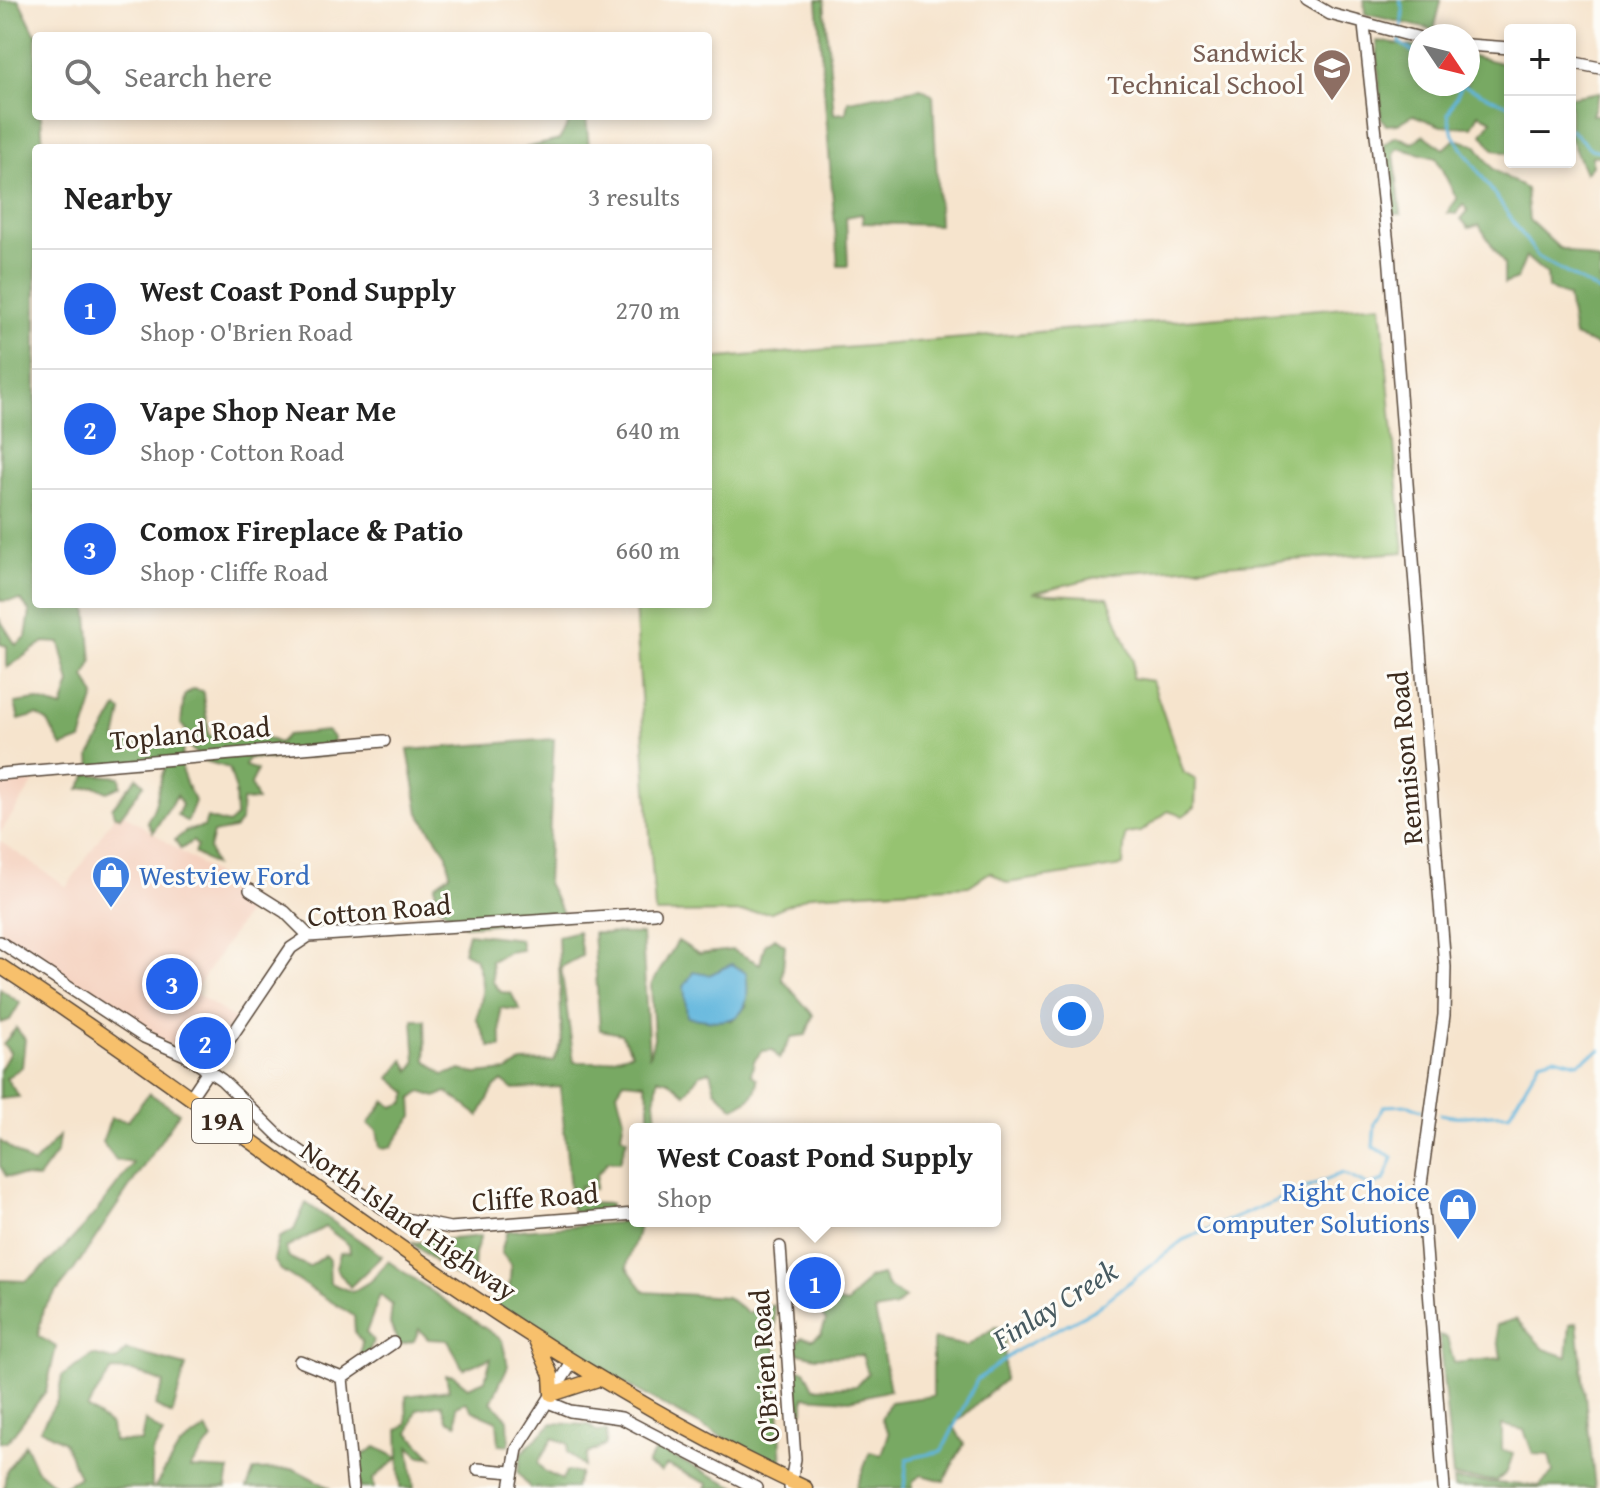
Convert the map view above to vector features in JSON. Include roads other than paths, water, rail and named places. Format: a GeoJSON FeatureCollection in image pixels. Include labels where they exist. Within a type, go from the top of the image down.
{"type":"FeatureCollection","features":[{"type":"Feature","properties":{"kind":"main road","name":"North Island Highway"},"geometry":{"type":"LineString","coordinates":[[0,966],[536,1340],[598,1379],[796,1486]]}},
{"type":"Feature","properties":{"kind":"main road"},"geometry":{"type":"LineString","coordinates":[[536,1340],[551,1375],[550,1398],[598,1379]]}},
{"type":"Feature","properties":{"kind":"street"},"geometry":{"type":"LineString","coordinates":[[1306,0],[1330,14],[1408,35]]}},
{"type":"Feature","properties":{"kind":"street","name":"Rennison Road"},"geometry":{"type":"LineString","coordinates":[[1364,25],[1389,254],[1445,967],[1444,1015],[1421,1184],[1444,1488]]}},
{"type":"Feature","properties":{"kind":"street"},"geometry":{"type":"LineString","coordinates":[[1480,46],[1504,48]]}},
{"type":"Feature","properties":{"kind":"street"},"geometry":{"type":"LineString","coordinates":[[1576,63],[1600,68]]}},
{"type":"Feature","properties":{"kind":"street","name":"Topland Road"},"geometry":{"type":"LineString","coordinates":[[0,774],[384,741]]}},
{"type":"Feature","properties":{"kind":"street"},"geometry":{"type":"LineString","coordinates":[[250,890],[285,912],[309,936]]}},
{"type":"Feature","properties":{"kind":"street","name":"Cotton Road"},"geometry":{"type":"LineString","coordinates":[[190,1098],[291,948],[309,936],[655,913]]}},
{"type":"Feature","properties":{"kind":"street","name":"Cliffe Road"},"geometry":{"type":"LineString","coordinates":[[0,942],[144,1037],[185,1055],[209,1071],[246,1100],[281,1138],[396,1217],[450,1228],[629,1214]]}},
{"type":"Feature","properties":{"kind":"street","name":"O'Brien Road"},"geometry":{"type":"LineString","coordinates":[[780,1247],[796,1486]]}},
{"type":"Feature","properties":{"kind":"street"},"geometry":{"type":"LineString","coordinates":[[342,1378],[393,1343]]}},
{"type":"Feature","properties":{"kind":"street"},"geometry":{"type":"LineString","coordinates":[[300,1361],[342,1378]]}},
{"type":"Feature","properties":{"kind":"street"},"geometry":{"type":"LineString","coordinates":[[510,1488],[517,1449],[572,1363]]}},
{"type":"Feature","properties":{"kind":"street"},"geometry":{"type":"LineString","coordinates":[[342,1378],[353,1488]]}},
{"type":"Feature","properties":{"kind":"street"},"geometry":{"type":"LineString","coordinates":[[550,1398],[570,1411],[621,1418],[756,1488]]}},
{"type":"Feature","properties":{"kind":"street"},"geometry":{"type":"LineString","coordinates":[[478,1469],[511,1472]]}},
{"type":"Feature","properties":{"kind":"water"},"geometry":{"type":"Polygon","coordinates":[[[732,964],[746,973],[746,1003],[742,1011],[726,1020],[687,1017],[684,987],[693,972],[709,975],[732,964]]]}},
{"type":"Feature","properties":{"kind":"waterway"},"geometry":{"type":"LineString","coordinates":[[1400,0],[1403,10],[1400,43],[1408,49]]}},
{"type":"Feature","properties":{"kind":"waterway"},"geometry":{"type":"LineString","coordinates":[[1480,93],[1504,103]]}},
{"type":"Feature","properties":{"kind":"waterway","name":"Finlay Creek"},"geometry":{"type":"LineString","coordinates":[[1457,96],[1448,114],[1453,135],[1538,257],[1600,292]]}},
{"type":"Feature","properties":{"kind":"waterway"},"geometry":{"type":"LineString","coordinates":[[1576,135],[1591,149],[1600,151]]}},
{"type":"Feature","properties":{"kind":"waterway","name":"Finlay Creek"},"geometry":{"type":"LineString","coordinates":[[1440,1114],[1509,1114],[1540,1061],[1554,1057],[1578,1063],[1600,1050]]}},
{"type":"Feature","properties":{"kind":"waterway","name":"Finlay Creek"},"geometry":{"type":"LineString","coordinates":[[904,1488],[907,1459],[942,1451],[977,1380],[1017,1350],[1094,1310],[1183,1240],[1342,1173],[1369,1186],[1384,1181],[1393,1157],[1373,1147],[1375,1123],[1384,1106],[1409,1105],[1421,1110]]}},
{"type":"Feature","properties":{"kind":"place","name":"Sandwick Technical School"},"geometry":{"type":"Point","coordinates":[1332,102]}},
{"type":"Feature","properties":{"kind":"place","name":"Westview Ford"},"geometry":{"type":"Point","coordinates":[111,909]}},
{"type":"Feature","properties":{"kind":"place","name":"Comox Fireplace & Patio"},"geometry":{"type":"Point","coordinates":[172,984]}},
{"type":"Feature","properties":{"kind":"place","name":"Vape Shop Near Me"},"geometry":{"type":"Point","coordinates":[205,1043]}},
{"type":"Feature","properties":{"kind":"place","name":"Right Choice Computer Solutions"},"geometry":{"type":"Point","coordinates":[1458,1241]}},
{"type":"Feature","properties":{"kind":"place","name":"West Coast Pond Supply"},"geometry":{"type":"Point","coordinates":[815,1283]}}]}
